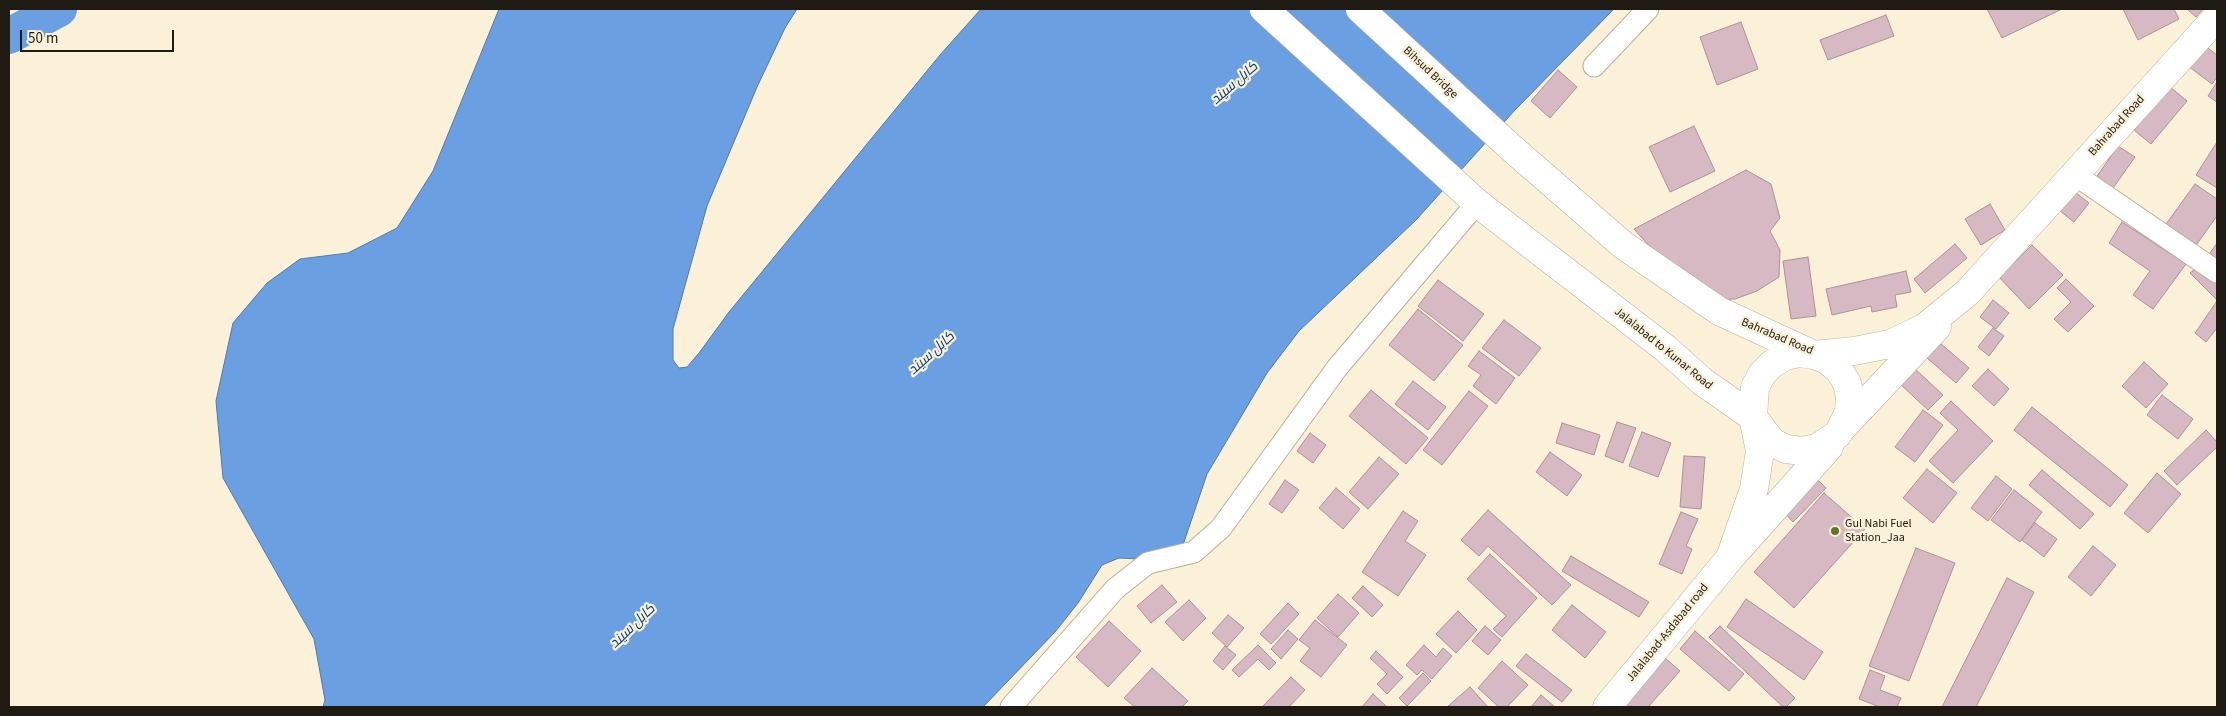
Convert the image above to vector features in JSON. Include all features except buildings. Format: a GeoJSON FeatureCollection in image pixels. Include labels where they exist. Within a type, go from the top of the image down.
{"type":"FeatureCollection","features":[{"type":"Feature","properties":{"kind":"main road","name":"Jalalabad to Kunar Road"},"geometry":{"type":"LineString","coordinates":[[1264,9],[1468,196],[1664,348],[1704,382],[1753,417]]}},
{"type":"Feature","properties":{"kind":"main road","name":"Bihsud Bridge"},"geometry":{"type":"LineString","coordinates":[[1360,9],[1501,138]]}},
{"type":"Feature","properties":{"kind":"main road","name":"Bahrabad Road"},"geometry":{"type":"LineString","coordinates":[[1501,138],[1623,245],[1711,306],[1814,355],[1854,351],[1890,344],[1924,328],[1968,292],[2217,17]]}},
{"type":"Feature","properties":{"kind":"main road"},"geometry":{"type":"LineString","coordinates":[[1753,417],[1772,442],[1786,448],[1802,451],[1817,448],[1837,434],[1915,352],[1968,292]]}},
{"type":"Feature","properties":{"kind":"main road"},"geometry":{"type":"LineString","coordinates":[[1730,558],[1754,489],[1760,451],[1753,417],[1755,387],[1762,374],[1772,364],[1792,355],[1814,355],[1828,360],[1839,370],[1847,383],[1850,397],[1850,412],[1837,434]]}},
{"type":"Feature","properties":{"kind":"main road","name":"Jalalabad-Asdabad road"},"geometry":{"type":"LineString","coordinates":[[1607,707],[1730,558],[1830,448],[1837,434]]}},
{"type":"Feature","properties":{"kind":"street"},"geometry":{"type":"LineString","coordinates":[[1594,66],[1648,9]]}},
{"type":"Feature","properties":{"kind":"street"},"geometry":{"type":"LineString","coordinates":[[2074,174],[2217,272]]}},
{"type":"Feature","properties":{"kind":"street"},"geometry":{"type":"LineString","coordinates":[[1011,707],[1115,589],[1148,564],[1194,552],[1221,528],[1338,368],[1468,196]]}},
{"type":"Feature","properties":{"kind":"water","name":"کابل سيند"},"geometry":{"type":"Polygon","coordinates":[[[499,9],[797,9],[785,28],[757,87],[707,206],[673,329],[673,360],[679,368],[687,367],[699,353],[729,312],[940,55],[981,9],[1614,9],[1515,110],[1416,220],[1299,331],[1267,373],[1207,474],[1184,542],[1177,550],[1140,559],[1119,558],[1102,565],[1078,603],[1055,632],[983,707],[323,707],[325,700],[314,639],[223,478],[216,401],[233,323],[267,283],[300,259],[348,253],[397,228],[433,171],[499,9]]]}},
{"type":"Feature","properties":{"kind":"waterway"},"geometry":{"type":"LineString","coordinates":[[9,36],[59,9]]}},
{"type":"Feature","properties":{"kind":"place","name":"Gul Nabi Fuel Station_Jaa"},"geometry":{"type":"Point","coordinates":[1835,531]}}]}
